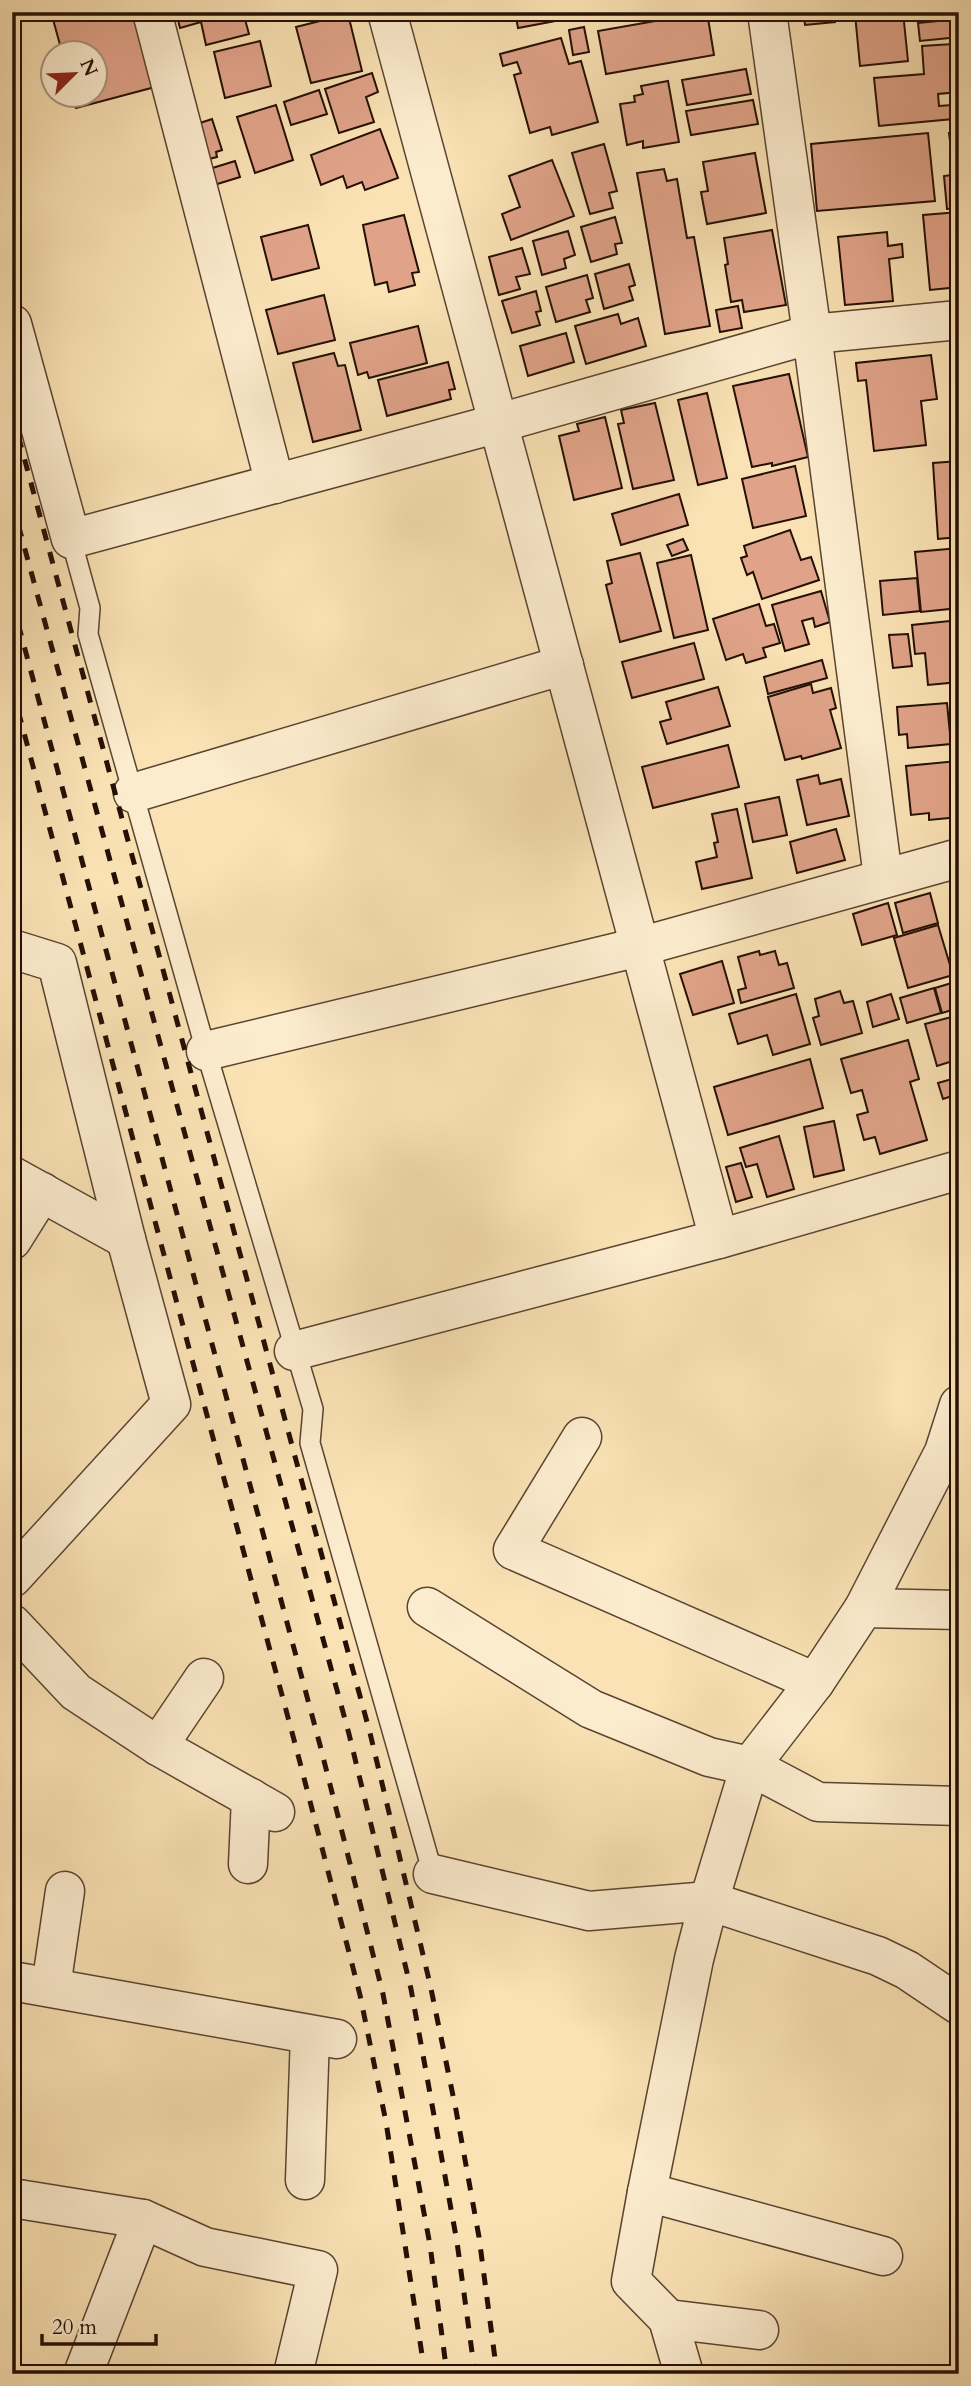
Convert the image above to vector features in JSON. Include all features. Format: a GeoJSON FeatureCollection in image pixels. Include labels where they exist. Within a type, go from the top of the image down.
{"type":"FeatureCollection","features":[{"type":"Feature","properties":{"kind":"street"},"geometry":{"type":"LineString","coordinates":[[152,12],[275,484]]}},
{"type":"Feature","properties":{"kind":"street"},"geometry":{"type":"LineString","coordinates":[[387,12],[719,1239]]}},
{"type":"Feature","properties":{"kind":"street"},"geometry":{"type":"LineString","coordinates":[[766,12],[812,334],[883,877]]}},
{"type":"Feature","properties":{"kind":"street"},"geometry":{"type":"LineString","coordinates":[[12,324],[71,539],[499,423],[812,334],[959,320]]}},
{"type":"Feature","properties":{"kind":"street"},"geometry":{"type":"LineString","coordinates":[[133,793],[564,664]]}},
{"type":"Feature","properties":{"kind":"street"},"geometry":{"type":"LineString","coordinates":[[206,1051],[639,947],[959,858]]}},
{"type":"Feature","properties":{"kind":"street"},"geometry":{"type":"LineString","coordinates":[[12,949],[57,963],[126,1239],[171,1405],[12,1578]]}},
{"type":"Feature","properties":{"kind":"street"},"geometry":{"type":"LineString","coordinates":[[294,1351],[719,1239],[959,1170]]}},
{"type":"Feature","properties":{"kind":"street"},"geometry":{"type":"LineString","coordinates":[[12,1240],[27,1184],[126,1239]]}},
{"type":"Feature","properties":{"kind":"street"},"geometry":{"type":"LineString","coordinates":[[684,2374],[668,2319],[631,2281],[646,2192],[694,1959],[709,1901],[750,1766],[815,1682],[864,1608],[951,1452],[959,1405]]}},
{"type":"Feature","properties":{"kind":"street"},"geometry":{"type":"LineString","coordinates":[[582,1437],[513,1550],[815,1682]]}},
{"type":"Feature","properties":{"kind":"street"},"geometry":{"type":"LineString","coordinates":[[427,1607],[591,1709],[709,1757],[750,1766],[818,1802],[959,1806]]}},
{"type":"Feature","properties":{"kind":"street"},"geometry":{"type":"LineString","coordinates":[[864,1608],[959,1610]]}},
{"type":"Feature","properties":{"kind":"street"},"geometry":{"type":"LineString","coordinates":[[12,1624],[76,1692],[158,1746],[263,1805],[248,1864]]}},
{"type":"Feature","properties":{"kind":"street"},"geometry":{"type":"LineString","coordinates":[[158,1746],[204,1678]]}},
{"type":"Feature","properties":{"kind":"street"},"geometry":{"type":"LineString","coordinates":[[433,1874],[589,1911],[709,1901],[878,1956],[907,1970],[959,2005]]}},
{"type":"Feature","properties":{"kind":"street"},"geometry":{"type":"LineString","coordinates":[[51,1987],[65,1891]]}},
{"type":"Feature","properties":{"kind":"street"},"geometry":{"type":"LineString","coordinates":[[12,1981],[323,2037],[304,2180]]}},
{"type":"Feature","properties":{"kind":"street"},"geometry":{"type":"LineString","coordinates":[[646,2192],[883,2256]]}},
{"type":"Feature","properties":{"kind":"street"},"geometry":{"type":"LineString","coordinates":[[12,2197],[143,2219],[205,2247],[318,2270],[293,2374]]}},
{"type":"Feature","properties":{"kind":"street"},"geometry":{"type":"LineString","coordinates":[[83,2374],[143,2219]]}},
{"type":"Feature","properties":{"kind":"street"},"geometry":{"type":"LineString","coordinates":[[668,2319],[759,2330]]}},
{"type":"Feature","properties":{"kind":"lane"},"geometry":{"type":"LineString","coordinates":[[71,539],[90,608],[88,634],[206,1051],[313,1409],[310,1443],[433,1874]]}},
{"type":"Feature","properties":{"kind":"building"},"geometry":{"type":"Polygon","coordinates":[[[51,12],[134,12],[155,87],[108,99],[108,38],[58,38],[51,12]]]}},
{"type":"Feature","properties":{"kind":"building"},"geometry":{"type":"Polygon","coordinates":[[[176,12],[243,12],[249,34],[206,45],[201,22],[180,28],[176,12]]]}},
{"type":"Feature","properties":{"kind":"building"},"geometry":{"type":"Polygon","coordinates":[[[515,12],[577,12],[577,17],[518,28],[515,12]]]}},
{"type":"Feature","properties":{"kind":"building"},"geometry":{"type":"Polygon","coordinates":[[[707,12],[714,55],[606,74],[598,31],[707,12]]]}},
{"type":"Feature","properties":{"kind":"building"},"geometry":{"type":"Polygon","coordinates":[[[804,12],[834,12],[835,22],[805,25],[804,12]]]}},
{"type":"Feature","properties":{"kind":"building"},"geometry":{"type":"Polygon","coordinates":[[[903,12],[908,61],[860,66],[855,14],[903,12]]]}},
{"type":"Feature","properties":{"kind":"building"},"geometry":{"type":"Polygon","coordinates":[[[348,14],[362,71],[311,83],[296,27],[348,14]]]}},
{"type":"Feature","properties":{"kind":"building"},"geometry":{"type":"Polygon","coordinates":[[[959,19],[959,37],[920,41],[918,23],[959,19]]]}},
{"type":"Feature","properties":{"kind":"building"},"geometry":{"type":"Polygon","coordinates":[[[584,27],[589,52],[573,55],[569,30],[584,27]]]}},
{"type":"Feature","properties":{"kind":"building"},"geometry":{"type":"Polygon","coordinates":[[[561,38],[569,64],[581,61],[598,122],[552,135],[550,127],[530,133],[514,75],[521,73],[517,62],[503,66],[500,54],[561,38]]]}},
{"type":"Feature","properties":{"kind":"building"},"geometry":{"type":"Polygon","coordinates":[[[260,41],[271,86],[225,98],[214,52],[260,41]]]}},
{"type":"Feature","properties":{"kind":"building"},"geometry":{"type":"Polygon","coordinates":[[[953,44],[955,64],[959,63],[959,92],[938,94],[939,106],[952,105],[953,119],[879,126],[874,78],[924,74],[922,46],[953,44]]]}},
{"type":"Feature","properties":{"kind":"building"},"geometry":{"type":"Polygon","coordinates":[[[746,69],[751,94],[687,105],[682,80],[746,69]]]}},
{"type":"Feature","properties":{"kind":"building"},"geometry":{"type":"Polygon","coordinates":[[[372,73],[378,92],[366,97],[374,122],[339,133],[325,89],[372,73]]]}},
{"type":"Feature","properties":{"kind":"building"},"geometry":{"type":"Polygon","coordinates":[[[668,81],[679,142],[643,148],[643,141],[627,145],[620,104],[635,102],[634,96],[643,94],[641,86],[668,81]]]}},
{"type":"Feature","properties":{"kind":"building"},"geometry":{"type":"Polygon","coordinates":[[[319,90],[327,114],[291,125],[284,102],[319,90]]]}},
{"type":"Feature","properties":{"kind":"building"},"geometry":{"type":"Polygon","coordinates":[[[753,100],[758,124],[691,135],[686,111],[753,100]]]}},
{"type":"Feature","properties":{"kind":"building"},"geometry":{"type":"Polygon","coordinates":[[[276,105],[293,160],[255,173],[237,117],[276,105]]]}},
{"type":"Feature","properties":{"kind":"building"},"geometry":{"type":"Polygon","coordinates":[[[212,119],[222,150],[216,152],[217,157],[205,160],[194,125],[212,119]]]}},
{"type":"Feature","properties":{"kind":"building"},"geometry":{"type":"Polygon","coordinates":[[[380,129],[398,178],[365,190],[362,182],[347,188],[343,176],[321,185],[311,155],[380,129]]]}},
{"type":"Feature","properties":{"kind":"building"},"geometry":{"type":"Polygon","coordinates":[[[928,133],[935,201],[817,211],[811,144],[928,133]]]}},
{"type":"Feature","properties":{"kind":"building"},"geometry":{"type":"Polygon","coordinates":[[[949,133],[959,133],[959,165],[953,165],[949,133]]]}},
{"type":"Feature","properties":{"kind":"building"},"geometry":{"type":"Polygon","coordinates":[[[604,144],[617,191],[609,193],[613,208],[590,214],[572,153],[604,144]]]}},
{"type":"Feature","properties":{"kind":"building"},"geometry":{"type":"Polygon","coordinates":[[[755,153],[766,213],[707,224],[701,192],[708,191],[703,162],[755,153]]]}},
{"type":"Feature","properties":{"kind":"building"},"geometry":{"type":"Polygon","coordinates":[[[552,160],[574,216],[511,240],[502,214],[520,207],[509,176],[552,160]]]}},
{"type":"Feature","properties":{"kind":"building"},"geometry":{"type":"Polygon","coordinates":[[[235,161],[240,177],[211,186],[206,170],[235,161]]]}},
{"type":"Feature","properties":{"kind":"building"},"geometry":{"type":"Polygon","coordinates":[[[664,169],[667,181],[677,179],[687,238],[694,237],[710,326],[665,334],[637,173],[664,169]]]}},
{"type":"Feature","properties":{"kind":"building"},"geometry":{"type":"Polygon","coordinates":[[[959,174],[959,208],[947,209],[944,176],[959,174]]]}},
{"type":"Feature","properties":{"kind":"building"},"geometry":{"type":"Polygon","coordinates":[[[959,212],[959,287],[930,290],[923,215],[959,212]]]}},
{"type":"Feature","properties":{"kind":"building"},"geometry":{"type":"Polygon","coordinates":[[[404,215],[419,272],[412,273],[415,285],[389,292],[387,282],[375,285],[363,225],[404,215]]]}},
{"type":"Feature","properties":{"kind":"building"},"geometry":{"type":"Polygon","coordinates":[[[615,217],[622,243],[615,244],[617,254],[591,262],[581,227],[615,217]]]}},
{"type":"Feature","properties":{"kind":"building"},"geometry":{"type":"Polygon","coordinates":[[[308,225],[319,268],[272,280],[261,237],[308,225]]]}},
{"type":"Feature","properties":{"kind":"building"},"geometry":{"type":"Polygon","coordinates":[[[772,230],[786,305],[744,312],[742,300],[731,302],[724,238],[772,230]]]}},
{"type":"Feature","properties":{"kind":"building"},"geometry":{"type":"Polygon","coordinates":[[[568,231],[575,255],[564,259],[566,268],[542,275],[533,241],[568,231]]]}},
{"type":"Feature","properties":{"kind":"building"},"geometry":{"type":"Polygon","coordinates":[[[887,232],[888,246],[902,244],[903,257],[889,259],[893,301],[845,305],[838,237],[887,232]]]}},
{"type":"Feature","properties":{"kind":"building"},"geometry":{"type":"Polygon","coordinates":[[[522,248],[530,274],[516,277],[520,289],[499,295],[489,257],[522,248]]]}},
{"type":"Feature","properties":{"kind":"building"},"geometry":{"type":"Polygon","coordinates":[[[629,264],[635,285],[629,287],[633,300],[604,309],[595,274],[629,264]]]}},
{"type":"Feature","properties":{"kind":"building"},"geometry":{"type":"Polygon","coordinates":[[[587,275],[593,298],[586,300],[590,312],[556,322],[546,287],[587,275]]]}},
{"type":"Feature","properties":{"kind":"building"},"geometry":{"type":"Polygon","coordinates":[[[536,291],[541,311],[536,312],[540,325],[512,333],[502,301],[536,291]]]}},
{"type":"Feature","properties":{"kind":"building"},"geometry":{"type":"Polygon","coordinates":[[[324,295],[335,340],[278,354],[266,310],[324,295]]]}},
{"type":"Feature","properties":{"kind":"building"},"geometry":{"type":"Polygon","coordinates":[[[738,306],[742,328],[720,332],[716,310],[738,306]]]}},
{"type":"Feature","properties":{"kind":"building"},"geometry":{"type":"Polygon","coordinates":[[[618,314],[621,324],[638,318],[646,346],[586,364],[575,326],[618,314]]]}},
{"type":"Feature","properties":{"kind":"building"},"geometry":{"type":"Polygon","coordinates":[[[418,326],[427,363],[369,378],[367,372],[358,375],[350,343],[418,326]]]}},
{"type":"Feature","properties":{"kind":"building"},"geometry":{"type":"Polygon","coordinates":[[[566,333],[574,362],[528,376],[520,346],[566,333]]]}},
{"type":"Feature","properties":{"kind":"building"},"geometry":{"type":"Polygon","coordinates":[[[334,353],[338,366],[345,365],[361,430],[313,442],[293,363],[334,353]]]}},
{"type":"Feature","properties":{"kind":"building"},"geometry":{"type":"Polygon","coordinates":[[[931,355],[937,399],[921,401],[926,445],[874,451],[866,380],[858,381],[856,363],[931,355]]]}},
{"type":"Feature","properties":{"kind":"building"},"geometry":{"type":"Polygon","coordinates":[[[448,362],[455,389],[449,390],[451,399],[387,416],[378,380],[448,362]]]}},
{"type":"Feature","properties":{"kind":"building"},"geometry":{"type":"Polygon","coordinates":[[[789,374],[808,457],[772,466],[772,463],[752,467],[733,386],[789,374]]]}},
{"type":"Feature","properties":{"kind":"building"},"geometry":{"type":"Polygon","coordinates":[[[707,393],[727,478],[698,485],[678,400],[707,393]]]}},
{"type":"Feature","properties":{"kind":"building"},"geometry":{"type":"Polygon","coordinates":[[[655,403],[674,480],[633,489],[618,424],[624,423],[621,410],[655,403]]]}},
{"type":"Feature","properties":{"kind":"building"},"geometry":{"type":"Polygon","coordinates":[[[605,417],[622,488],[574,500],[559,436],[579,431],[577,424],[605,417]]]}},
{"type":"Feature","properties":{"kind":"building"},"geometry":{"type":"Polygon","coordinates":[[[959,461],[959,537],[938,539],[933,463],[959,461]]]}},
{"type":"Feature","properties":{"kind":"building"},"geometry":{"type":"Polygon","coordinates":[[[795,466],[806,516],[753,528],[742,479],[795,466]]]}},
{"type":"Feature","properties":{"kind":"building"},"geometry":{"type":"Polygon","coordinates":[[[679,494],[688,525],[621,545],[612,514],[679,494]]]}},
{"type":"Feature","properties":{"kind":"building"},"geometry":{"type":"Polygon","coordinates":[[[790,530],[801,560],[811,557],[819,580],[762,599],[753,572],[747,575],[741,558],[747,556],[744,546],[790,530]]]}},
{"type":"Feature","properties":{"kind":"building"},"geometry":{"type":"Polygon","coordinates":[[[683,539],[688,550],[672,556],[667,545],[683,539]]]}},
{"type":"Feature","properties":{"kind":"building"},"geometry":{"type":"Polygon","coordinates":[[[959,548],[959,608],[921,612],[915,552],[959,548]]]}},
{"type":"Feature","properties":{"kind":"building"},"geometry":{"type":"Polygon","coordinates":[[[640,553],[661,631],[620,642],[606,585],[612,583],[607,561],[640,553]]]}},
{"type":"Feature","properties":{"kind":"building"},"geometry":{"type":"Polygon","coordinates":[[[691,555],[708,630],[674,638],[657,563],[691,555]]]}},
{"type":"Feature","properties":{"kind":"building"},"geometry":{"type":"Polygon","coordinates":[[[917,578],[920,611],[883,615],[880,581],[917,578]]]}},
{"type":"Feature","properties":{"kind":"building"},"geometry":{"type":"Polygon","coordinates":[[[821,591],[830,622],[815,627],[813,618],[802,621],[809,644],[785,651],[772,605],[821,591]]]}},
{"type":"Feature","properties":{"kind":"building"},"geometry":{"type":"Polygon","coordinates":[[[759,604],[766,626],[774,624],[780,643],[763,648],[766,657],[746,663],[743,654],[726,660],[713,619],[759,604]]]}},
{"type":"Feature","properties":{"kind":"building"},"geometry":{"type":"Polygon","coordinates":[[[959,620],[959,682],[928,685],[925,653],[915,654],[912,625],[959,620]]]}},
{"type":"Feature","properties":{"kind":"building"},"geometry":{"type":"Polygon","coordinates":[[[908,634],[912,666],[893,668],[889,635],[908,634]]]}},
{"type":"Feature","properties":{"kind":"building"},"geometry":{"type":"Polygon","coordinates":[[[694,643],[704,679],[632,698],[622,662],[694,643]]]}},
{"type":"Feature","properties":{"kind":"building"},"geometry":{"type":"Polygon","coordinates":[[[822,660],[827,678],[768,694],[764,677],[822,660]]]}},
{"type":"Feature","properties":{"kind":"building"},"geometry":{"type":"Polygon","coordinates":[[[811,684],[813,693],[831,688],[836,708],[830,710],[841,748],[802,759],[801,756],[785,760],[768,697],[811,684]]]}},
{"type":"Feature","properties":{"kind":"building"},"geometry":{"type":"Polygon","coordinates":[[[718,687],[730,726],[667,744],[660,722],[671,719],[666,702],[718,687]]]}},
{"type":"Feature","properties":{"kind":"building"},"geometry":{"type":"Polygon","coordinates":[[[947,703],[951,744],[908,748],[907,734],[899,735],[897,707],[947,703]]]}},
{"type":"Feature","properties":{"kind":"building"},"geometry":{"type":"Polygon","coordinates":[[[728,745],[739,787],[653,808],[642,767],[728,745]]]}},
{"type":"Feature","properties":{"kind":"building"},"geometry":{"type":"Polygon","coordinates":[[[957,761],[959,817],[929,820],[929,813],[911,815],[906,766],[957,761]]]}},
{"type":"Feature","properties":{"kind":"building"},"geometry":{"type":"Polygon","coordinates":[[[818,775],[820,784],[841,779],[849,816],[807,825],[797,780],[818,775]]]}},
{"type":"Feature","properties":{"kind":"building"},"geometry":{"type":"Polygon","coordinates":[[[779,797],[787,835],[753,842],[745,804],[779,797]]]}},
{"type":"Feature","properties":{"kind":"building"},"geometry":{"type":"Polygon","coordinates":[[[737,809],[752,878],[702,889],[696,862],[717,857],[714,843],[718,842],[712,814],[737,809]]]}},
{"type":"Feature","properties":{"kind":"building"},"geometry":{"type":"Polygon","coordinates":[[[836,829],[845,860],[797,873],[790,842],[836,829]]]}},
{"type":"Feature","properties":{"kind":"building"},"geometry":{"type":"Polygon","coordinates":[[[930,893],[938,923],[903,933],[895,903],[930,893]]]}},
{"type":"Feature","properties":{"kind":"building"},"geometry":{"type":"Polygon","coordinates":[[[888,903],[897,935],[862,945],[853,914],[888,903]]]}},
{"type":"Feature","properties":{"kind":"building"},"geometry":{"type":"Polygon","coordinates":[[[938,925],[953,975],[908,988],[894,938],[938,925]]]}},
{"type":"Feature","properties":{"kind":"building"},"geometry":{"type":"Polygon","coordinates":[[[759,951],[760,955],[775,951],[779,965],[787,963],[794,988],[741,1003],[738,990],[746,988],[738,957],[759,951]]]}},
{"type":"Feature","properties":{"kind":"building"},"geometry":{"type":"Polygon","coordinates":[[[722,961],[734,1003],[693,1015],[680,974],[722,961]]]}},
{"type":"Feature","properties":{"kind":"building"},"geometry":{"type":"Polygon","coordinates":[[[955,982],[959,994],[959,1008],[942,1013],[935,988],[955,982]]]}},
{"type":"Feature","properties":{"kind":"building"},"geometry":{"type":"Polygon","coordinates":[[[934,988],[941,1013],[907,1023],[900,998],[934,988]]]}},
{"type":"Feature","properties":{"kind":"building"},"geometry":{"type":"Polygon","coordinates":[[[840,991],[844,1003],[853,1001],[862,1033],[821,1045],[813,1018],[819,1016],[815,999],[840,991]]]}},
{"type":"Feature","properties":{"kind":"building"},"geometry":{"type":"Polygon","coordinates":[[[796,994],[810,1044],[773,1055],[767,1035],[738,1044],[729,1014],[796,994]]]}},
{"type":"Feature","properties":{"kind":"building"},"geometry":{"type":"Polygon","coordinates":[[[891,994],[899,1019],[873,1027],[867,1002],[891,994]]]}},
{"type":"Feature","properties":{"kind":"building"},"geometry":{"type":"Polygon","coordinates":[[[959,1015],[959,1059],[937,1066],[925,1024],[959,1015]]]}},
{"type":"Feature","properties":{"kind":"building"},"geometry":{"type":"Polygon","coordinates":[[[908,1040],[919,1079],[910,1082],[927,1140],[880,1154],[875,1137],[864,1140],[857,1115],[868,1112],[862,1090],[851,1093],[841,1059],[908,1040]]]}},
{"type":"Feature","properties":{"kind":"building"},"geometry":{"type":"Polygon","coordinates":[[[810,1059],[823,1108],[728,1135],[714,1087],[810,1059]]]}},
{"type":"Feature","properties":{"kind":"building"},"geometry":{"type":"Polygon","coordinates":[[[959,1077],[959,1120],[952,1096],[943,1099],[938,1083],[959,1077]]]}},
{"type":"Feature","properties":{"kind":"building"},"geometry":{"type":"Polygon","coordinates":[[[834,1121],[844,1170],[814,1177],[804,1127],[834,1121]]]}},
{"type":"Feature","properties":{"kind":"building"},"geometry":{"type":"Polygon","coordinates":[[[779,1136],[794,1189],[767,1197],[757,1164],[746,1167],[740,1148],[779,1136]]]}},
{"type":"Feature","properties":{"kind":"building"},"geometry":{"type":"Polygon","coordinates":[[[741,1163],[752,1197],[736,1202],[726,1167],[741,1163]]]}},
{"type":"Feature","properties":{"kind":"railway"},"geometry":{"type":"LineString","coordinates":[[12,413],[370,1733],[430,1984],[456,2110],[479,2237],[497,2374]]}},
{"type":"Feature","properties":{"kind":"railway"},"geometry":{"type":"LineString","coordinates":[[12,502],[349,1734],[411,1989],[457,2242],[475,2374]]}},
{"type":"Feature","properties":{"kind":"railway"},"geometry":{"type":"LineString","coordinates":[[12,601],[320,1745],[383,1994],[430,2245],[447,2374]]}},
{"type":"Feature","properties":{"kind":"railway"},"geometry":{"type":"LineString","coordinates":[[12,688],[360,1995],[386,2122],[425,2374]]}}]}
